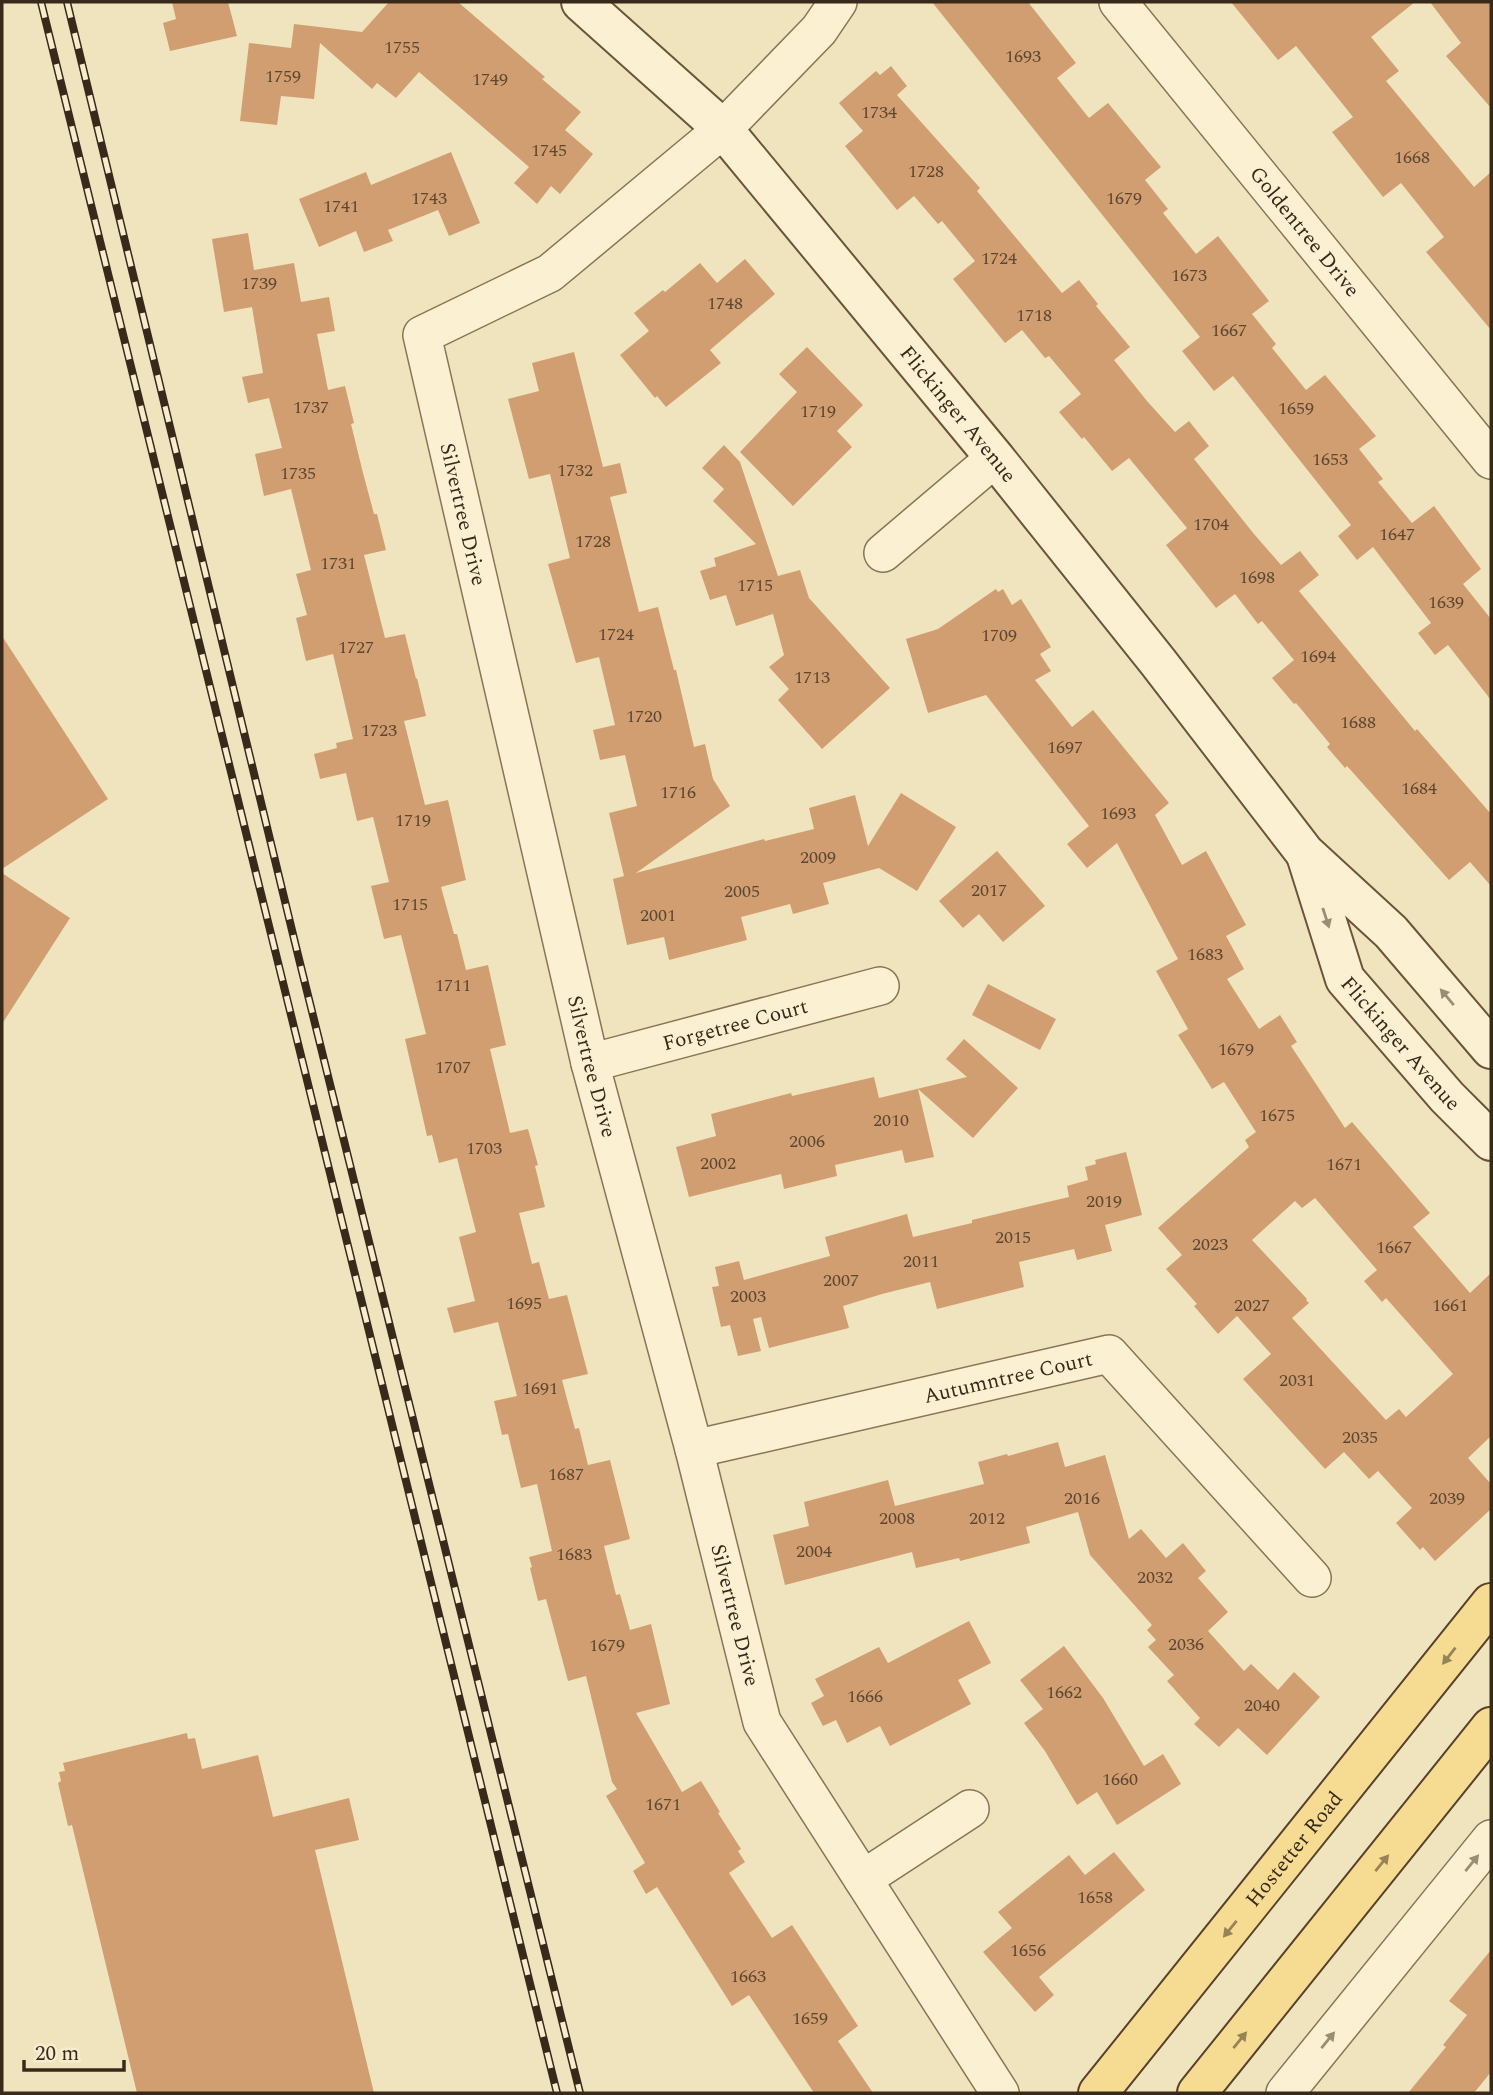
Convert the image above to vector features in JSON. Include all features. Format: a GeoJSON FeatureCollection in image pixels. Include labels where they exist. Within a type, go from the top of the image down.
{"type":"FeatureCollection","features":[{"type":"Feature","properties":{"kind":"main road","name":"Hostetter Road"},"geometry":{"type":"LineString","coordinates":[[1098,2093],[1491,1603]]}},
{"type":"Feature","properties":{"kind":"main road"},"geometry":{"type":"LineString","coordinates":[[1197,2093],[1491,1727]]}},
{"type":"Feature","properties":{"kind":"street","name":"Flickinger Avenue"},"geometry":{"type":"LineString","coordinates":[[581,2],[723,129],[995,458],[1158,662],[1305,853],[1391,932],[1491,1049]]}},
{"type":"Feature","properties":{"kind":"street"},"geometry":{"type":"LineString","coordinates":[[723,129],[819,30],[838,2]]}},
{"type":"Feature","properties":{"kind":"street","name":"Goldentree Drive"},"geometry":{"type":"LineString","coordinates":[[1118,2],[1491,460]]}},
{"type":"Feature","properties":{"kind":"street","name":"Silvertree Drive"},"geometry":{"type":"LineString","coordinates":[[723,129],[550,273],[422,335],[590,1063],[694,1449],[762,1722],[1000,2093]]}},
{"type":"Feature","properties":{"kind":"street"},"geometry":{"type":"LineString","coordinates":[[883,553],[995,458]]}},
{"type":"Feature","properties":{"kind":"street","name":"Flickinger Avenue"},"geometry":{"type":"LineString","coordinates":[[1305,853],[1345,979],[1447,1097],[1491,1141]]}},
{"type":"Feature","properties":{"kind":"street","name":"Forgetree Court"},"geometry":{"type":"LineString","coordinates":[[590,1063],[880,986]]}},
{"type":"Feature","properties":{"kind":"street","name":"Autumntree Court"},"geometry":{"type":"LineString","coordinates":[[694,1449],[1109,1354],[1312,1578]]}},
{"type":"Feature","properties":{"kind":"street"},"geometry":{"type":"LineString","coordinates":[[863,1879],[970,1809]]}},
{"type":"Feature","properties":{"kind":"street"},"geometry":{"type":"LineString","coordinates":[[1285,2093],[1491,1839]]}},
{"type":"Feature","properties":{"kind":"building"},"geometry":{"type":"Polygon","coordinates":[[[172,2],[228,2],[237,36],[170,51],[163,23],[176,19],[172,2]]]}},
{"type":"Feature","properties":{"kind":"building"},"geometry":{"type":"Polygon","coordinates":[[[389,2],[458,2],[581,112],[565,130],[593,154],[560,194],[551,186],[537,204],[514,183],[529,167],[419,72],[396,98],[377,83],[372,89],[320,43],[314,99],[281,96],[277,125],[240,121],[249,43],[291,48],[294,24],[362,32],[389,2]]]}},
{"type":"Feature","properties":{"kind":"building"},"geometry":{"type":"Polygon","coordinates":[[[932,2],[1028,2],[1076,63],[1057,78],[1089,118],[1108,103],[1161,167],[1145,180],[1168,209],[1163,213],[1196,254],[1218,236],[1269,301],[1252,314],[1276,344],[1272,348],[1306,390],[1325,375],[1376,436],[1359,449],[1383,479],[1378,482],[1412,523],[1434,506],[1481,569],[1463,584],[1491,619],[1491,700],[1448,645],[1435,655],[1418,633],[1431,623],[1373,547],[1357,560],[1338,536],[1351,525],[1233,376],[1214,391],[1182,351],[1200,337],[932,2]]]}},
{"type":"Feature","properties":{"kind":"building"},"geometry":{"type":"Polygon","coordinates":[[[1231,2],[1415,2],[1371,37],[1399,71],[1386,81],[1474,187],[1491,172],[1491,330],[1426,252],[1444,237],[1401,183],[1383,197],[1332,132],[1353,117],[1296,46],[1278,60],[1231,2]]]}},
{"type":"Feature","properties":{"kind":"building"},"geometry":{"type":"Polygon","coordinates":[[[1430,2],[1491,2],[1491,108],[1446,56],[1461,43],[1430,2]]]}},
{"type":"Feature","properties":{"kind":"building"},"geometry":{"type":"Polygon","coordinates":[[[891,66],[907,86],[897,95],[980,188],[977,191],[1062,293],[1079,280],[1098,304],[1096,306],[1130,347],[1114,360],[1147,401],[1175,432],[1189,421],[1209,446],[1194,459],[1254,534],[1281,565],[1300,551],[1319,575],[1299,591],[1415,731],[1417,729],[1491,814],[1491,886],[1470,862],[1449,880],[1347,766],[1345,768],[1327,747],[1330,744],[1272,678],[1294,660],[1262,621],[1258,624],[1235,594],[1216,608],[1166,545],[1187,528],[1129,458],[1112,471],[1059,412],[1081,394],[1049,356],[1045,358],[1022,330],[1005,343],[953,279],[975,261],[942,221],[938,224],[914,196],[897,210],[845,146],[863,131],[839,103],[876,71],[880,75],[891,66]]]}},
{"type":"Feature","properties":{"kind":"building"},"geometry":{"type":"Polygon","coordinates":[[[451,152],[480,223],[449,236],[438,210],[388,230],[393,241],[364,252],[356,231],[319,247],[299,199],[366,172],[371,185],[451,152]]]}},
{"type":"Feature","properties":{"kind":"building"},"geometry":{"type":"Polygon","coordinates":[[[248,233],[254,270],[294,263],[301,302],[329,297],[335,331],[317,334],[328,390],[345,386],[363,473],[386,550],[364,555],[385,638],[405,634],[417,678],[426,716],[404,721],[425,805],[448,800],[466,880],[441,887],[466,970],[488,965],[506,1045],[490,1049],[510,1133],[528,1129],[538,1165],[535,1166],[545,1207],[519,1213],[532,1264],[539,1262],[549,1299],[567,1295],[588,1374],[562,1380],[575,1429],[579,1428],[588,1465],[610,1460],[630,1539],[604,1546],[616,1595],[620,1594],[630,1630],[651,1624],[670,1704],[636,1713],[682,1792],[701,1781],[720,1812],[718,1813],[741,1849],[738,1851],[745,1862],[729,1873],[772,1938],[792,1925],[858,2026],[838,2041],[873,2093],[814,2093],[749,1995],[732,2006],[657,1887],[646,1894],[633,1871],[645,1863],[606,1796],[617,1789],[612,1782],[586,1676],[568,1681],[546,1599],[538,1601],[529,1557],[552,1551],[537,1484],[521,1488],[508,1434],[502,1435],[494,1401],[517,1396],[498,1322],[454,1333],[447,1308],[475,1301],[459,1237],[476,1232],[457,1158],[439,1163],[432,1135],[427,1136],[405,1039],[426,1034],[401,935],[384,939],[371,886],[389,882],[373,817],[357,821],[346,773],[320,779],[314,754],[337,748],[336,743],[353,739],[333,654],[306,661],[305,657],[296,618],[307,615],[296,574],[311,570],[291,489],[264,496],[255,454],[282,448],[269,398],[248,403],[242,377],[263,373],[252,307],[224,312],[212,239],[248,233]]]}},
{"type":"Feature","properties":{"kind":"building"},"geometry":{"type":"Polygon","coordinates":[[[745,259],[775,294],[710,350],[721,363],[666,407],[657,396],[655,398],[620,355],[649,331],[634,313],[700,263],[717,283],[745,259]]]}},
{"type":"Feature","properties":{"kind":"building"},"geometry":{"type":"Polygon","coordinates":[[[807,347],[863,405],[837,431],[852,447],[793,506],[740,452],[797,392],[779,374],[807,347]]]}},
{"type":"Feature","properties":{"kind":"building"},"geometry":{"type":"Polygon","coordinates":[[[574,352],[603,467],[620,463],[627,493],[610,497],[639,612],[658,607],[694,747],[705,744],[713,779],[730,806],[636,873],[764,839],[765,841],[814,829],[809,808],[855,795],[868,846],[901,793],[956,827],[917,891],[879,868],[823,883],[829,904],[793,914],[790,904],[741,917],[747,940],[669,960],[664,937],[627,945],[613,879],[624,876],[609,813],[637,806],[625,755],[600,760],[593,730],[615,725],[599,657],[576,663],[548,564],[570,558],[550,474],[529,479],[508,399],[539,391],[532,363],[574,352]]]}},
{"type":"Feature","properties":{"kind":"building"},"geometry":{"type":"Polygon","coordinates":[[[724,445],[740,462],[778,576],[800,570],[809,598],[890,688],[822,749],[778,700],[789,689],[769,667],[784,655],[773,614],[736,626],[726,595],[710,600],[700,571],[716,566],[714,558],[756,544],[713,501],[724,489],[702,468],[724,445]]]}},
{"type":"Feature","properties":{"kind":"building"},"geometry":{"type":"Polygon","coordinates":[[[996,589],[998,592],[1003,589],[1012,605],[1021,599],[1051,647],[1040,654],[1051,671],[1035,680],[1072,727],[1093,710],[1169,803],[1155,815],[1182,865],[1206,851],[1246,925],[1226,936],[1244,969],[1227,979],[1259,1029],[1280,1015],[1297,1042],[1291,1046],[1345,1128],[1352,1122],[1430,1213],[1413,1227],[1470,1293],[1491,1273],[1491,1436],[1468,1458],[1491,1484],[1491,1509],[1435,1561],[1423,1547],[1420,1550],[1396,1523],[1412,1508],[1378,1471],[1369,1479],[1344,1452],[1325,1469],[1243,1379],[1271,1354],[1237,1316],[1218,1334],[1194,1306],[1197,1304],[1166,1269],[1182,1255],[1158,1228],[1249,1147],[1245,1140],[1256,1132],[1224,1082],[1212,1089],[1178,1035],[1188,1029],[1156,971],[1178,959],[1117,843],[1087,868],[1067,844],[1089,826],[986,695],[928,713],[906,639],[938,629],[996,589]],[[1315,1198],[1302,1208],[1295,1201],[1252,1240],[1307,1299],[1309,1303],[1292,1318],[1386,1420],[1399,1409],[1406,1417],[1453,1374],[1386,1298],[1382,1302],[1364,1281],[1377,1270],[1315,1198]]]}},
{"type":"Feature","properties":{"kind":"building"},"geometry":{"type":"Polygon","coordinates":[[[2,636],[108,799],[2,869],[2,636]]]}},
{"type":"Feature","properties":{"kind":"building"},"geometry":{"type":"Polygon","coordinates":[[[997,851],[1045,906],[1003,942],[979,914],[963,928],[939,901],[997,851]]]}},
{"type":"Feature","properties":{"kind":"building"},"geometry":{"type":"Polygon","coordinates":[[[2,873],[70,918],[2,1024],[2,873]]]}},
{"type":"Feature","properties":{"kind":"building"},"geometry":{"type":"Polygon","coordinates":[[[988,984],[1056,1019],[1040,1050],[972,1015],[988,984]]]}},
{"type":"Feature","properties":{"kind":"building"},"geometry":{"type":"Polygon","coordinates":[[[964,1039],[1018,1088],[973,1138],[918,1089],[934,1157],[905,1163],[902,1150],[835,1165],[837,1176],[784,1189],[781,1174],[689,1197],[676,1147],[716,1136],[711,1114],[791,1093],[792,1096],[874,1077],[879,1098],[967,1077],[946,1059],[964,1039]]]}},
{"type":"Feature","properties":{"kind":"building"},"geometry":{"type":"Polygon","coordinates":[[[1126,1152],[1142,1215],[1105,1225],[1112,1251],[1077,1260],[1074,1249],[1019,1262],[1024,1287],[937,1309],[930,1282],[882,1294],[843,1306],[849,1328],[769,1348],[761,1317],[753,1319],[761,1351],[738,1356],[730,1325],[721,1327],[712,1287],[719,1286],[715,1267],[739,1261],[744,1280],[830,1256],[825,1237],[907,1214],[913,1237],[1069,1197],[1067,1186],[1088,1180],[1085,1167],[1096,1164],[1095,1160],[1126,1152]]]}},
{"type":"Feature","properties":{"kind":"building"},"geometry":{"type":"Polygon","coordinates":[[[1058,1442],[1065,1467],[1105,1455],[1129,1539],[1141,1529],[1166,1558],[1183,1543],[1206,1571],[1198,1578],[1228,1612],[1208,1631],[1244,1671],[1251,1664],[1278,1690],[1294,1672],[1320,1697],[1267,1755],[1238,1728],[1219,1747],[1194,1724],[1200,1718],[1167,1681],[1174,1675],[1148,1647],[1156,1640],[1147,1630],[1152,1625],[1090,1555],[1078,1512],[1026,1527],[1030,1543],[960,1561],[959,1558],[916,1568],[912,1552],[785,1585],[773,1535],[809,1526],[804,1502],[888,1480],[895,1506],[984,1484],[978,1462],[1058,1442]]]}},
{"type":"Feature","properties":{"kind":"building"},"geometry":{"type":"Polygon","coordinates":[[[969,1621],[991,1663],[958,1680],[971,1704],[890,1746],[880,1726],[847,1743],[836,1720],[823,1726],[811,1703],[824,1696],[815,1679],[879,1647],[888,1663],[969,1621]]]}},
{"type":"Feature","properties":{"kind":"building"},"geometry":{"type":"Polygon","coordinates":[[[1064,1646],[1103,1698],[1144,1766],[1163,1754],[1181,1784],[1117,1825],[1097,1792],[1077,1805],[1045,1751],[1024,1723],[1043,1709],[1020,1680],[1064,1646]]]}},
{"type":"Feature","properties":{"kind":"building"},"geometry":{"type":"Polygon","coordinates":[[[187,1733],[188,1739],[195,1738],[202,1769],[258,1755],[273,1817],[349,1798],[359,1840],[315,1850],[374,2093],[137,2093],[72,1825],[68,1826],[58,1783],[61,1781],[59,1772],[65,1771],[63,1763],[187,1733]]]}},
{"type":"Feature","properties":{"kind":"building"},"geometry":{"type":"Polygon","coordinates":[[[1114,1852],[1145,1890],[1039,1977],[1054,1995],[1035,2012],[983,1952],[1012,1928],[998,1912],[1069,1855],[1085,1875],[1114,1852]]]}},
{"type":"Feature","properties":{"kind":"building"},"geometry":{"type":"Polygon","coordinates":[[[1491,1950],[1491,2072],[1474,2093],[1408,2093],[1446,2047],[1443,2045],[1467,2015],[1449,2001],[1491,1950]]]}},
{"type":"Feature","properties":{"kind":"railway"},"geometry":{"type":"LineString","coordinates":[[41,2],[557,2093]]}},
{"type":"Feature","properties":{"kind":"railway"},"geometry":{"type":"LineString","coordinates":[[67,2],[298,955],[580,2093]]}}]}
